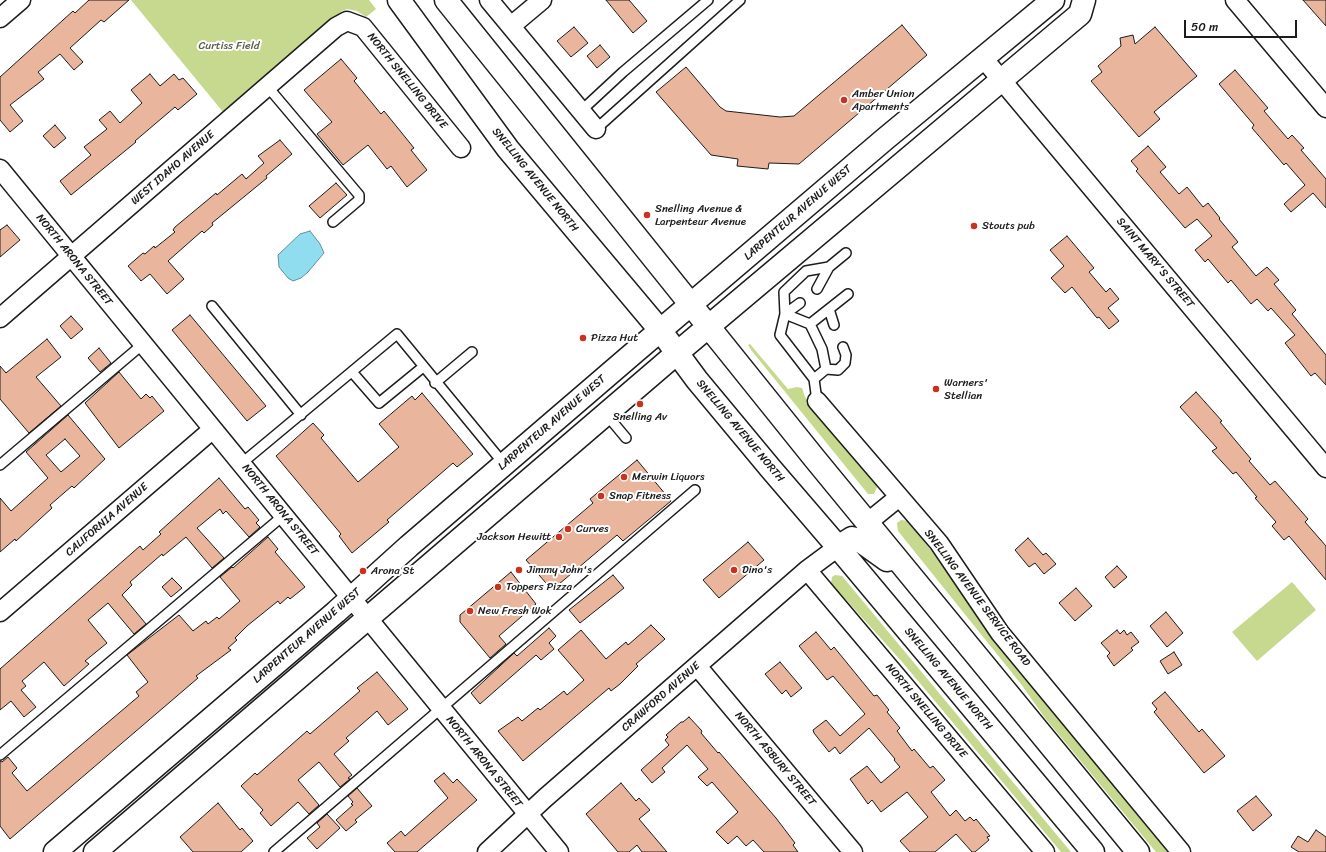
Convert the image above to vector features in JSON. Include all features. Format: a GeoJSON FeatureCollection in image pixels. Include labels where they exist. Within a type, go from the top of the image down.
{"type":"FeatureCollection","features":[{"type":"Feature","properties":{"kind":"main road","name":"SNELLING AVENUE NORTH"},"geometry":{"type":"LineString","coordinates":[[399,0],[508,149],[660,330],[771,469],[1093,852]]}},
{"type":"Feature","properties":{"kind":"main road"},"geometry":{"type":"LineString","coordinates":[[446,0],[867,523],[1138,852]]}},
{"type":"Feature","properties":{"kind":"main road","name":"LARPENTEUR AVENUE WEST"},"geometry":{"type":"LineString","coordinates":[[55,852],[660,330],[885,139],[1053,0]]}},
{"type":"Feature","properties":{"kind":"main road"},"geometry":{"type":"LineString","coordinates":[[95,852],[677,353],[1080,14],[1084,0]]}},
{"type":"Feature","properties":{"kind":"main road"},"geometry":{"type":"LineString","coordinates":[[838,547],[852,538],[859,540],[895,565],[907,571]]}},
{"type":"Feature","properties":{"kind":"street"},"geometry":{"type":"LineString","coordinates":[[0,18],[21,0]]}},
{"type":"Feature","properties":{"kind":"street"},"geometry":{"type":"LineString","coordinates":[[489,0],[582,110],[596,129]]}},
{"type":"Feature","properties":{"kind":"street"},"geometry":{"type":"LineString","coordinates":[[511,26],[542,0]]}},
{"type":"Feature","properties":{"kind":"street"},"geometry":{"type":"LineString","coordinates":[[1235,0],[1326,108]]}},
{"type":"Feature","properties":{"kind":"street","name":"WEST IDAHO AVENUE"},"geometry":{"type":"LineString","coordinates":[[0,318],[336,26],[347,21]]}},
{"type":"Feature","properties":{"kind":"street","name":"NORTH SNELLING DRIVE"},"geometry":{"type":"LineString","coordinates":[[347,21],[363,27],[461,148]]}},
{"type":"Feature","properties":{"kind":"street","name":"SAINT MARY'S STREET"},"geometry":{"type":"LineString","coordinates":[[983,58],[1326,468]]}},
{"type":"Feature","properties":{"kind":"street","name":"NORTH ARONA STREET"},"geometry":{"type":"LineString","coordinates":[[1,171],[242,463],[527,815],[559,852]]}},
{"type":"Feature","properties":{"kind":"street","name":"SNELLING AVENUE SERVICE ROAD"},"geometry":{"type":"LineString","coordinates":[[817,401],[951,559],[1000,633],[1181,852]]}},
{"type":"Feature","properties":{"kind":"street","name":"CALIFORNIA AVENUE"},"geometry":{"type":"LineString","coordinates":[[0,612],[213,429]]}},
{"type":"Feature","properties":{"kind":"street"},"geometry":{"type":"LineString","coordinates":[[867,523],[899,497]]}},
{"type":"Feature","properties":{"kind":"street","name":"CRAWFORD AVENUE"},"geometry":{"type":"LineString","coordinates":[[487,852],[527,815],[807,570],[838,547]]}},
{"type":"Feature","properties":{"kind":"street","name":"NORTH SNELLING DRIVE"},"geometry":{"type":"LineString","coordinates":[[807,570],[1045,852]]}},
{"type":"Feature","properties":{"kind":"street","name":"NORTH ASBURY STREET"},"geometry":{"type":"LineString","coordinates":[[698,666],[853,852]]}},
{"type":"Feature","properties":{"kind":"lane"},"geometry":{"type":"LineString","coordinates":[[582,110],[623,72],[708,0]]}},
{"type":"Feature","properties":{"kind":"lane"},"geometry":{"type":"LineString","coordinates":[[596,129],[740,0]]}},
{"type":"Feature","properties":{"kind":"lane"},"geometry":{"type":"LineString","coordinates":[[267,86],[359,195],[359,200],[333,222]]}},
{"type":"Feature","properties":{"kind":"lane"},"geometry":{"type":"LineString","coordinates":[[817,289],[829,267],[846,253]]}},
{"type":"Feature","properties":{"kind":"lane"},"geometry":{"type":"LineString","coordinates":[[817,401],[814,379],[780,335],[785,314],[784,292],[806,272],[829,267]]}},
{"type":"Feature","properties":{"kind":"lane"},"geometry":{"type":"LineString","coordinates":[[810,324],[848,294]]}},
{"type":"Feature","properties":{"kind":"lane"},"geometry":{"type":"LineString","coordinates":[[785,314],[800,303]]}},
{"type":"Feature","properties":{"kind":"lane"},"geometry":{"type":"LineString","coordinates":[[212,306],[301,415]]}},
{"type":"Feature","properties":{"kind":"lane"},"geometry":{"type":"LineString","coordinates":[[829,309],[834,325]]}},
{"type":"Feature","properties":{"kind":"lane"},"geometry":{"type":"LineString","coordinates":[[785,314],[810,324],[822,348],[826,369]]}},
{"type":"Feature","properties":{"kind":"lane"},"geometry":{"type":"LineString","coordinates":[[242,463],[397,334],[435,383],[504,464]]}},
{"type":"Feature","properties":{"kind":"lane"},"geometry":{"type":"LineString","coordinates":[[0,465],[143,344]]}},
{"type":"Feature","properties":{"kind":"lane"},"geometry":{"type":"LineString","coordinates":[[814,379],[826,369],[838,370],[845,363],[846,355],[844,347]]}},
{"type":"Feature","properties":{"kind":"lane"},"geometry":{"type":"LineString","coordinates":[[435,383],[472,352]]}},
{"type":"Feature","properties":{"kind":"lane"},"geometry":{"type":"LineString","coordinates":[[352,372],[379,404],[422,367]]}},
{"type":"Feature","properties":{"kind":"lane"},"geometry":{"type":"LineString","coordinates":[[606,414],[626,438]]}},
{"type":"Feature","properties":{"kind":"lane"},"geometry":{"type":"LineString","coordinates":[[274,852],[426,723],[440,708],[695,490]]}},
{"type":"Feature","properties":{"kind":"lane"},"geometry":{"type":"LineString","coordinates":[[0,755],[284,515]]}},
{"type":"Feature","properties":{"kind":"green space","name":"Curtiss Field"},"geometry":{"type":"Polygon","coordinates":[[[131,0],[369,0],[376,9],[366,17],[357,11],[347,9],[342,11],[223,112],[131,0]]]}},
{"type":"Feature","properties":{"kind":"green space"},"geometry":{"type":"Polygon","coordinates":[[[750,344],[788,389],[797,387],[802,388],[805,397],[875,483],[877,487],[874,494],[868,494],[751,350],[748,345],[750,344]]]}},
{"type":"Feature","properties":{"kind":"green space"},"geometry":{"type":"Polygon","coordinates":[[[901,520],[908,521],[933,553],[999,646],[1168,852],[1156,852],[1045,718],[1021,684],[898,531],[897,523],[901,520]]]}},
{"type":"Feature","properties":{"kind":"green space"},"geometry":{"type":"Polygon","coordinates":[[[835,575],[842,576],[1071,852],[1061,852],[903,663],[831,583],[832,577],[835,575]]]}},
{"type":"Feature","properties":{"kind":"green space"},"geometry":{"type":"Polygon","coordinates":[[[1292,582],[1316,610],[1257,661],[1232,632],[1292,582]]]}},
{"type":"Feature","properties":{"kind":"water"},"geometry":{"type":"Polygon","coordinates":[[[310,231],[320,244],[324,253],[308,272],[301,278],[293,281],[288,278],[279,267],[278,255],[300,234],[310,231]]]}},
{"type":"Feature","properties":{"kind":"building"},"geometry":{"type":"Polygon","coordinates":[[[89,0],[129,0],[104,22],[101,20],[70,48],[83,62],[74,70],[60,54],[38,72],[44,79],[10,105],[23,121],[10,132],[0,120],[0,77],[73,11],[75,13],[89,0]]]}},
{"type":"Feature","properties":{"kind":"building"},"geometry":{"type":"Polygon","coordinates":[[[606,0],[629,0],[647,21],[633,33],[606,0]]]}},
{"type":"Feature","properties":{"kind":"building"},"geometry":{"type":"Polygon","coordinates":[[[1303,0],[1326,0],[1326,26],[1303,0]]]}},
{"type":"Feature","properties":{"kind":"building","name":"Amber Union Apartments"},"geometry":{"type":"Polygon","coordinates":[[[902,25],[927,55],[799,164],[769,163],[768,169],[737,166],[738,159],[711,155],[656,92],[686,67],[720,107],[726,111],[780,117],[794,116],[902,25]]]}},
{"type":"Feature","properties":{"kind":"building"},"geometry":{"type":"Polygon","coordinates":[[[574,27],[588,43],[571,57],[557,41],[574,27]]]}},
{"type":"Feature","properties":{"kind":"building"},"geometry":{"type":"Polygon","coordinates":[[[1155,27],[1197,76],[1154,112],[1160,119],[1139,137],[1091,81],[1102,72],[1098,66],[1121,46],[1120,38],[1133,35],[1135,44],[1155,27]]]}},
{"type":"Feature","properties":{"kind":"building"},"geometry":{"type":"Polygon","coordinates":[[[600,45],[610,57],[597,68],[587,56],[600,45]]]}},
{"type":"Feature","properties":{"kind":"building"},"geometry":{"type":"Polygon","coordinates":[[[341,59],[357,78],[354,81],[381,114],[384,111],[414,148],[411,150],[427,170],[407,187],[391,166],[387,169],[368,145],[343,165],[317,134],[332,122],[304,90],[341,59]]]}},
{"type":"Feature","properties":{"kind":"building"},"geometry":{"type":"Polygon","coordinates":[[[1235,70],[1268,108],[1264,111],[1288,139],[1292,135],[1304,148],[1301,150],[1326,179],[1326,208],[1313,193],[1291,212],[1284,204],[1305,185],[1286,163],[1284,165],[1252,128],[1254,125],[1219,84],[1235,70]]]}},
{"type":"Feature","properties":{"kind":"building"},"geometry":{"type":"Polygon","coordinates":[[[150,74],[160,86],[174,74],[179,80],[183,78],[197,94],[178,110],[175,107],[135,141],[136,142],[71,195],[60,181],[91,155],[84,147],[107,129],[99,120],[110,111],[120,123],[142,103],[131,90],[150,74]]]}},
{"type":"Feature","properties":{"kind":"building"},"geometry":{"type":"Polygon","coordinates":[[[55,125],[66,138],[54,148],[43,136],[55,125]]]}},
{"type":"Feature","properties":{"kind":"building"},"geometry":{"type":"Polygon","coordinates":[[[280,140],[292,154],[266,176],[267,178],[212,223],[213,225],[204,233],[202,231],[168,261],[184,279],[167,294],[150,274],[141,281],[128,266],[143,253],[145,254],[154,246],[155,248],[175,232],[173,230],[175,227],[216,193],[217,195],[242,174],[246,179],[264,163],[258,156],[280,140]]]}},
{"type":"Feature","properties":{"kind":"building"},"geometry":{"type":"Polygon","coordinates":[[[1148,146],[1166,167],[1160,172],[1179,194],[1187,187],[1203,207],[1208,203],[1238,242],[1232,247],[1256,276],[1267,267],[1279,280],[1274,284],[1296,310],[1292,314],[1326,355],[1326,385],[1315,373],[1311,376],[1285,343],[1295,335],[1271,308],[1268,311],[1257,299],[1251,304],[1231,280],[1228,283],[1208,259],[1205,262],[1195,250],[1212,236],[1197,219],[1185,228],[1136,171],[1138,169],[1131,161],[1148,146]]]}},
{"type":"Feature","properties":{"kind":"building"},"geometry":{"type":"Polygon","coordinates":[[[336,183],[347,195],[320,218],[309,206],[336,183]]]}},
{"type":"Feature","properties":{"kind":"building"},"geometry":{"type":"Polygon","coordinates":[[[7,225],[20,240],[0,257],[0,230],[7,225]]]}},
{"type":"Feature","properties":{"kind":"building"},"geometry":{"type":"Polygon","coordinates":[[[1067,236],[1094,268],[1089,272],[1106,292],[1110,288],[1119,299],[1108,308],[1119,321],[1109,329],[1099,317],[1097,318],[1072,287],[1065,293],[1051,278],[1064,266],[1050,250],[1067,236]]]}},
{"type":"Feature","properties":{"kind":"building"},"geometry":{"type":"Polygon","coordinates":[[[190,315],[266,406],[247,421],[172,330],[190,315]]]}},
{"type":"Feature","properties":{"kind":"building"},"geometry":{"type":"Polygon","coordinates":[[[71,316],[83,329],[71,339],[60,326],[71,316]]]}},
{"type":"Feature","properties":{"kind":"building"},"geometry":{"type":"Polygon","coordinates":[[[47,339],[61,357],[36,377],[61,406],[29,433],[0,399],[0,366],[6,373],[47,339]]]}},
{"type":"Feature","properties":{"kind":"building"},"geometry":{"type":"Polygon","coordinates":[[[99,348],[111,363],[100,372],[88,358],[99,348]]]}},
{"type":"Feature","properties":{"kind":"building"},"geometry":{"type":"Polygon","coordinates":[[[119,372],[141,399],[146,394],[150,398],[152,396],[164,411],[119,448],[85,403],[119,372]]]}},
{"type":"Feature","properties":{"kind":"building"},"geometry":{"type":"Polygon","coordinates":[[[1196,392],[1222,421],[1220,422],[1251,459],[1249,461],[1270,485],[1275,481],[1308,519],[1305,522],[1326,546],[1326,580],[1289,536],[1284,540],[1272,526],[1276,522],[1255,498],[1257,497],[1236,472],[1233,474],[1212,451],[1217,448],[1180,407],[1196,392]]]}},
{"type":"Feature","properties":{"kind":"building"},"geometry":{"type":"Polygon","coordinates":[[[422,393],[473,454],[457,467],[453,463],[387,520],[389,522],[352,553],[339,536],[341,534],[276,456],[313,423],[324,435],[321,438],[358,482],[399,447],[379,424],[412,396],[415,400],[422,393]]]}},
{"type":"Feature","properties":{"kind":"building"},"geometry":{"type":"Polygon","coordinates":[[[68,415],[105,459],[74,488],[72,486],[50,505],[52,508],[16,541],[15,539],[0,552],[0,498],[11,511],[48,478],[26,452],[68,415]],[[65,439],[46,455],[61,472],[80,456],[65,439]]]}},
{"type":"Feature","properties":{"kind":"building"},"geometry":{"type":"Polygon","coordinates":[[[637,460],[671,501],[623,541],[617,535],[552,590],[526,560],[593,503],[590,499],[637,460]]]}},
{"type":"Feature","properties":{"kind":"building"},"geometry":{"type":"Polygon","coordinates":[[[219,478],[245,509],[248,507],[259,520],[256,523],[260,527],[249,537],[226,511],[223,514],[220,509],[197,528],[224,558],[212,568],[186,537],[163,556],[162,554],[130,582],[132,585],[122,595],[146,624],[134,634],[108,603],[88,620],[107,643],[85,661],[89,664],[64,686],[44,662],[22,681],[26,686],[21,690],[36,707],[24,717],[11,701],[0,710],[0,669],[140,546],[143,550],[161,534],[159,532],[219,478]]]}},
{"type":"Feature","properties":{"kind":"building"},"geometry":{"type":"Polygon","coordinates":[[[268,537],[278,549],[275,552],[305,587],[290,599],[288,597],[280,604],[278,601],[247,626],[235,638],[237,640],[228,648],[231,650],[196,676],[198,678],[10,839],[0,826],[0,761],[2,762],[8,757],[17,768],[12,773],[27,791],[139,696],[136,692],[148,682],[127,655],[179,615],[193,631],[206,621],[208,624],[217,617],[219,619],[240,601],[220,577],[232,567],[233,568],[268,537]]]}},
{"type":"Feature","properties":{"kind":"building"},"geometry":{"type":"Polygon","coordinates":[[[1028,538],[1043,555],[1046,553],[1056,564],[1044,574],[1035,563],[1029,567],[1015,550],[1028,538]]]}},
{"type":"Feature","properties":{"kind":"building","name":"Dino's"},"geometry":{"type":"Polygon","coordinates":[[[748,542],[764,560],[719,598],[703,580],[748,542]]]}},
{"type":"Feature","properties":{"kind":"building"},"geometry":{"type":"Polygon","coordinates":[[[1117,566],[1127,577],[1114,588],[1105,577],[1117,566]]]}},
{"type":"Feature","properties":{"kind":"building"},"geometry":{"type":"Polygon","coordinates":[[[511,572],[536,604],[499,636],[506,644],[490,658],[460,622],[460,615],[511,572]]]}},
{"type":"Feature","properties":{"kind":"building"},"geometry":{"type":"Polygon","coordinates":[[[613,575],[624,588],[580,623],[569,610],[613,575]]]}},
{"type":"Feature","properties":{"kind":"building"},"geometry":{"type":"Polygon","coordinates":[[[172,578],[182,588],[171,597],[162,587],[172,578]]]}},
{"type":"Feature","properties":{"kind":"building"},"geometry":{"type":"Polygon","coordinates":[[[1076,588],[1092,606],[1075,621],[1059,603],[1076,588]]]}},
{"type":"Feature","properties":{"kind":"building"},"geometry":{"type":"Polygon","coordinates":[[[1166,612],[1183,633],[1167,647],[1150,626],[1166,612]]]}},
{"type":"Feature","properties":{"kind":"building"},"geometry":{"type":"Polygon","coordinates":[[[651,625],[665,639],[636,664],[638,666],[620,684],[611,691],[609,688],[523,761],[498,731],[518,717],[522,721],[538,708],[540,710],[564,691],[567,695],[584,680],[558,650],[581,630],[606,659],[626,642],[628,645],[651,625]]]}},
{"type":"Feature","properties":{"kind":"building"},"geometry":{"type":"Polygon","coordinates":[[[549,628],[556,636],[549,643],[554,649],[541,660],[536,655],[480,704],[471,693],[514,653],[517,656],[549,628]]]}},
{"type":"Feature","properties":{"kind":"building"},"geometry":{"type":"Polygon","coordinates":[[[1117,630],[1120,634],[1124,630],[1127,635],[1131,632],[1139,642],[1131,648],[1133,650],[1114,666],[1107,656],[1110,653],[1101,643],[1117,630]]]}},
{"type":"Feature","properties":{"kind":"building"},"geometry":{"type":"Polygon","coordinates":[[[816,632],[831,650],[834,647],[874,696],[877,695],[889,710],[887,712],[900,728],[897,731],[912,751],[914,749],[930,768],[933,766],[945,780],[931,792],[950,816],[956,810],[965,821],[970,817],[974,821],[976,819],[990,836],[987,837],[989,840],[975,852],[972,852],[956,834],[935,852],[910,852],[900,841],[928,817],[907,792],[881,812],[872,800],[868,804],[850,779],[867,766],[881,783],[900,767],[894,760],[895,759],[869,728],[840,754],[835,747],[829,752],[814,733],[813,730],[826,720],[840,736],[865,714],[833,676],[827,680],[799,646],[816,632]]]}},
{"type":"Feature","properties":{"kind":"building"},"geometry":{"type":"Polygon","coordinates":[[[1174,652],[1182,665],[1168,674],[1160,661],[1174,652]]]}},
{"type":"Feature","properties":{"kind":"building"},"geometry":{"type":"Polygon","coordinates":[[[780,662],[802,688],[791,697],[786,690],[782,694],[765,674],[780,662]]]}},
{"type":"Feature","properties":{"kind":"building"},"geometry":{"type":"Polygon","coordinates":[[[377,672],[408,709],[388,725],[377,711],[346,738],[349,741],[334,754],[352,775],[348,778],[350,779],[340,787],[319,762],[298,780],[319,805],[309,814],[298,802],[271,826],[260,813],[263,810],[241,786],[255,773],[257,775],[307,731],[310,734],[360,691],[357,688],[377,672]]]}},
{"type":"Feature","properties":{"kind":"building"},"geometry":{"type":"Polygon","coordinates":[[[1165,692],[1199,732],[1202,729],[1225,756],[1204,773],[1154,712],[1157,709],[1152,703],[1165,692]]]}},
{"type":"Feature","properties":{"kind":"building"},"geometry":{"type":"Polygon","coordinates":[[[689,717],[702,731],[701,733],[718,753],[719,752],[776,818],[795,843],[793,845],[798,852],[764,852],[753,840],[746,846],[737,836],[728,844],[716,832],[738,812],[712,782],[707,786],[698,777],[708,769],[687,745],[662,768],[665,772],[652,783],[641,770],[669,745],[665,740],[668,737],[666,735],[689,717]]]}},
{"type":"Feature","properties":{"kind":"building"},"geometry":{"type":"Polygon","coordinates":[[[444,773],[453,783],[457,779],[477,800],[417,852],[395,852],[387,843],[401,831],[405,836],[448,798],[434,781],[444,773]]]}},
{"type":"Feature","properties":{"kind":"building"},"geometry":{"type":"Polygon","coordinates":[[[621,783],[636,801],[639,798],[650,810],[639,819],[667,852],[642,852],[637,845],[629,852],[618,852],[586,814],[621,783]]]}},
{"type":"Feature","properties":{"kind":"building"},"geometry":{"type":"Polygon","coordinates":[[[357,788],[372,806],[355,820],[357,822],[346,831],[336,820],[353,805],[351,804],[353,802],[348,796],[357,788]]]}},
{"type":"Feature","properties":{"kind":"building"},"geometry":{"type":"Polygon","coordinates":[[[1256,796],[1272,815],[1253,831],[1237,811],[1256,796]]]}},
{"type":"Feature","properties":{"kind":"building"},"geometry":{"type":"Polygon","coordinates":[[[218,803],[240,830],[242,828],[253,841],[241,852],[193,852],[180,837],[218,803]]]}},
{"type":"Feature","properties":{"kind":"building"},"geometry":{"type":"Polygon","coordinates":[[[327,814],[340,828],[317,849],[307,838],[320,827],[317,823],[327,814]]]}},
{"type":"Feature","properties":{"kind":"building"},"geometry":{"type":"Polygon","coordinates":[[[1316,830],[1326,837],[1326,852],[1299,852],[1291,847],[1298,836],[1308,842],[1316,830]]]}},
{"type":"Feature","properties":{"kind":"place","name":"Amber Union Apartments"},"geometry":{"type":"Point","coordinates":[844,100]}},
{"type":"Feature","properties":{"kind":"place","name":"Snelling Avenue & Larpenteur Avenue"},"geometry":{"type":"Point","coordinates":[647,215]}},
{"type":"Feature","properties":{"kind":"place","name":"Stouts pub"},"geometry":{"type":"Point","coordinates":[974,226]}},
{"type":"Feature","properties":{"kind":"place","name":"Pizza Hut"},"geometry":{"type":"Point","coordinates":[583,338]}},
{"type":"Feature","properties":{"kind":"place","name":"Warners' Stellian"},"geometry":{"type":"Point","coordinates":[936,389]}},
{"type":"Feature","properties":{"kind":"place","name":"Snelling Av"},"geometry":{"type":"Point","coordinates":[640,404]}},
{"type":"Feature","properties":{"kind":"place","name":"Merwin Liquors"},"geometry":{"type":"Point","coordinates":[624,477]}},
{"type":"Feature","properties":{"kind":"place","name":"Snap Fitness"},"geometry":{"type":"Point","coordinates":[601,496]}},
{"type":"Feature","properties":{"kind":"place","name":"Curves"},"geometry":{"type":"Point","coordinates":[568,529]}},
{"type":"Feature","properties":{"kind":"place","name":"Jackson Hewitt"},"geometry":{"type":"Point","coordinates":[559,537]}},
{"type":"Feature","properties":{"kind":"place","name":"Jimmy John's"},"geometry":{"type":"Point","coordinates":[519,570]}},
{"type":"Feature","properties":{"kind":"place","name":"Dino's"},"geometry":{"type":"Point","coordinates":[734,570]}},
{"type":"Feature","properties":{"kind":"place","name":"Arona St"},"geometry":{"type":"Point","coordinates":[363,571]}},
{"type":"Feature","properties":{"kind":"place","name":"Toppers Pizza"},"geometry":{"type":"Point","coordinates":[498,587]}},
{"type":"Feature","properties":{"kind":"place","name":"New Fresh Wok"},"geometry":{"type":"Point","coordinates":[470,611]}}]}
